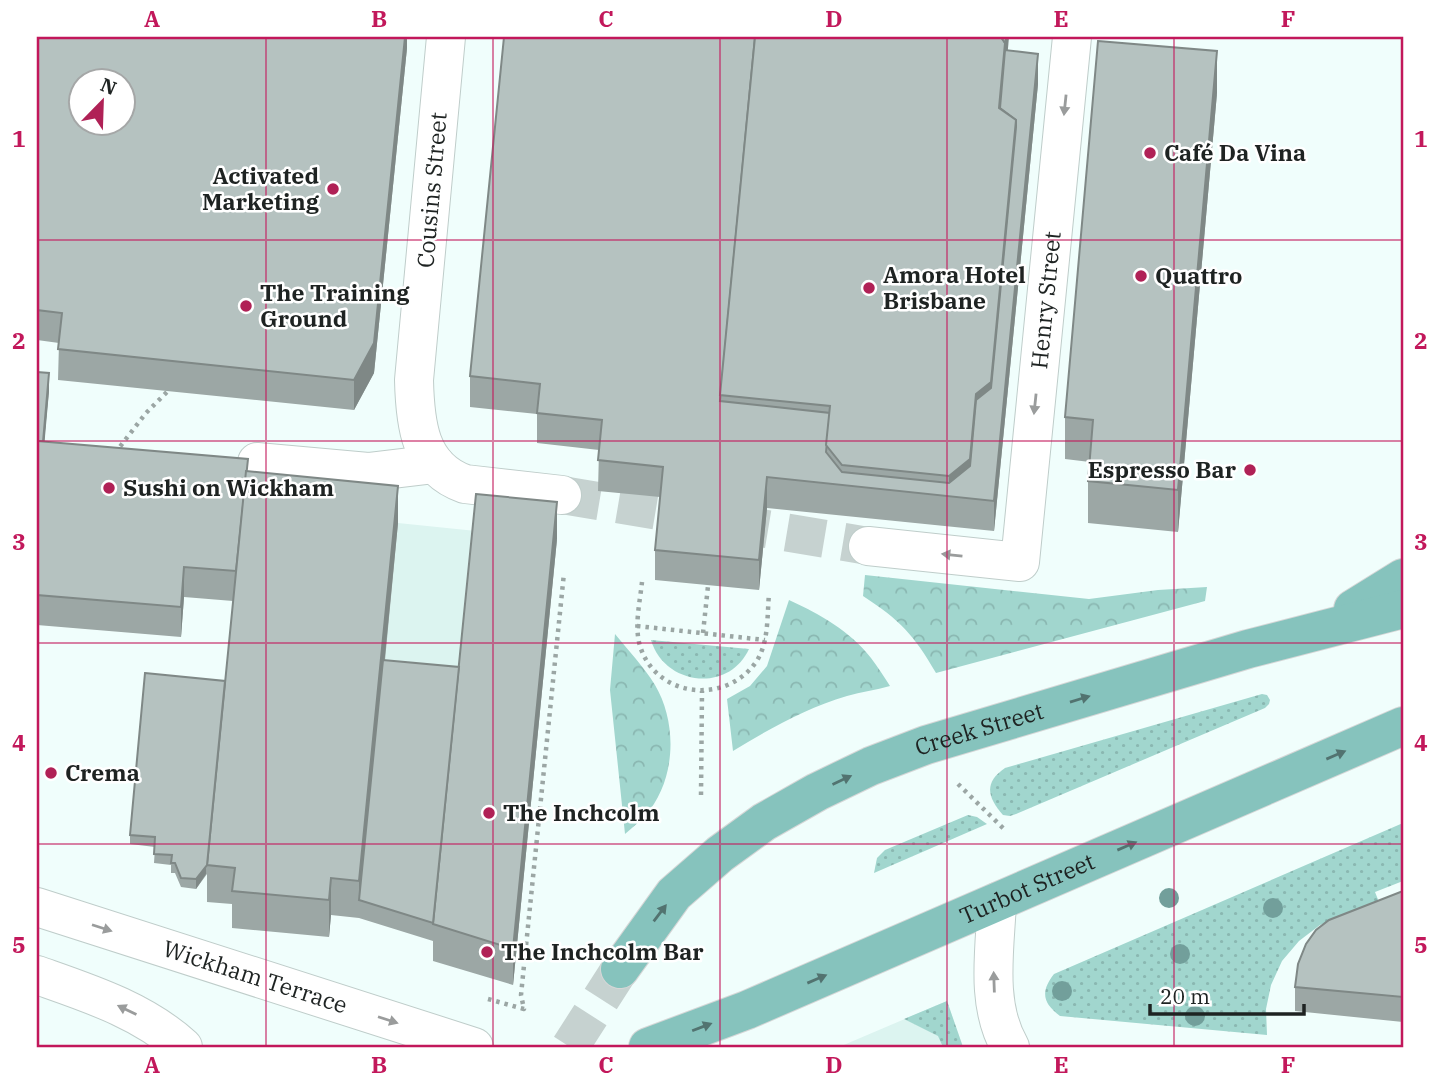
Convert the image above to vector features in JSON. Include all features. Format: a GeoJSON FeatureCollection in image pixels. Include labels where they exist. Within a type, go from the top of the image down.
{"type":"FeatureCollection","features":[{"type":"Feature","properties":{"kind":"main road"},"geometry":{"type":"LineString","coordinates":[[1301,635],[1350,611],[1403,578]]}},
{"type":"Feature","properties":{"kind":"main road","name":"Creek Street"},"geometry":{"type":"LineString","coordinates":[[620,968],[674,894],[720,854],[764,822],[871,766],[926,745],[1248,649],[1403,608]]}},
{"type":"Feature","properties":{"kind":"main road","name":"Turbot Street"},"geometry":{"type":"LineString","coordinates":[[648,1047],[755,1006],[1403,726]]}},
{"type":"Feature","properties":{"kind":"street","name":"Cousins Street"},"geometry":{"type":"LineString","coordinates":[[435,464],[425,449],[418,428],[414,380],[446,37]]}},
{"type":"Feature","properties":{"kind":"street","name":"Henry Street"},"geometry":{"type":"LineString","coordinates":[[868,546],[1020,562],[1072,37]]}},
{"type":"Feature","properties":{"kind":"street"},"geometry":{"type":"LineString","coordinates":[[257,462],[368,472],[435,464],[452,480],[465,484],[562,495]]}},
{"type":"Feature","properties":{"kind":"street"},"geometry":{"type":"LineString","coordinates":[[997,902],[994,989],[998,1017],[1015,1043]]}},
{"type":"Feature","properties":{"kind":"street","name":"Wickham Terrace"},"geometry":{"type":"LineString","coordinates":[[37,907],[474,1047]]}},
{"type":"Feature","properties":{"kind":"street"},"geometry":{"type":"LineString","coordinates":[[37,975],[130,1011],[183,1047]]}},
{"type":"Feature","properties":{"kind":"path"},"geometry":{"type":"LineString","coordinates":[[103,452],[114,453],[146,413],[177,383]]}},
{"type":"Feature","properties":{"kind":"path"},"geometry":{"type":"LineString","coordinates":[[524,1009],[521,995],[564,573]]}},
{"type":"Feature","properties":{"kind":"path"},"geometry":{"type":"LineString","coordinates":[[642,582],[637,626],[640,646],[649,664],[664,679],[682,688],[702,691],[723,687],[743,677],[757,660],[765,640],[769,594]]}},
{"type":"Feature","properties":{"kind":"path"},"geometry":{"type":"LineString","coordinates":[[703,633],[708,586]]}},
{"type":"Feature","properties":{"kind":"path"},"geometry":{"type":"LineString","coordinates":[[637,626],[765,640]]}},
{"type":"Feature","properties":{"kind":"path"},"geometry":{"type":"LineString","coordinates":[[701,795],[702,691]]}},
{"type":"Feature","properties":{"kind":"path"},"geometry":{"type":"LineString","coordinates":[[951,777],[1005,830]]}},
{"type":"Feature","properties":{"kind":"shaded area"},"geometry":{"type":"Polygon","coordinates":[[[398,523],[476,531],[435,941],[359,917],[398,523]]]}},
{"type":"Feature","properties":{"kind":"shaded area"},"geometry":{"type":"Polygon","coordinates":[[[947,1001],[963,1047],[839,1047],[947,1001]]]}},
{"type":"Feature","properties":{"kind":"green space"},"geometry":{"type":"Polygon","coordinates":[[[865,575],[1089,599],[1207,587],[1205,601],[936,673],[921,648],[905,629],[863,596],[865,575]]]}},
{"type":"Feature","properties":{"kind":"green space"},"geometry":{"type":"Polygon","coordinates":[[[789,600],[844,631],[863,648],[890,686],[847,696],[802,713],[733,751],[727,699],[750,686],[767,666],[789,600]]]}},
{"type":"Feature","properties":{"kind":"green space"},"geometry":{"type":"Polygon","coordinates":[[[615,634],[655,685],[668,717],[670,734],[668,769],[663,786],[645,816],[625,834],[610,690],[615,634]]]}},
{"type":"Feature","properties":{"kind":"green space"},"geometry":{"type":"Polygon","coordinates":[[[651,640],[749,649],[727,673],[712,678],[697,678],[669,667],[658,655],[651,640]]]}},
{"type":"Feature","properties":{"kind":"green space"},"geometry":{"type":"Polygon","coordinates":[[[1262,694],[1267,695],[1270,700],[1265,708],[1016,814],[1003,815],[991,797],[993,779],[1005,768],[1262,694]]]}},
{"type":"Feature","properties":{"kind":"green space"},"geometry":{"type":"Polygon","coordinates":[[[968,815],[987,824],[874,873],[877,858],[885,850],[968,815]]]}},
{"type":"Feature","properties":{"kind":"green space"},"geometry":{"type":"Polygon","coordinates":[[[1403,823],[1403,881],[1375,892],[1387,922],[1344,915],[1320,925],[1299,941],[1282,961],[1271,985],[1266,1009],[1267,1035],[1060,1016],[1047,1002],[1045,992],[1054,974],[1403,823]]]}},
{"type":"Feature","properties":{"kind":"green space"},"geometry":{"type":"Polygon","coordinates":[[[947,1001],[963,1047],[943,1047],[938,1036],[904,1019],[947,1001]]]}},
{"type":"Feature","properties":{"kind":"building"},"geometry":{"type":"Polygon","coordinates":[[[37,37],[405,37],[374,343],[354,380],[58,349],[62,313],[37,310],[37,37]]]}},
{"type":"Feature","properties":{"kind":"building"},"geometry":{"type":"Polygon","coordinates":[[[504,37],[755,37],[720,401],[830,413],[826,452],[842,472],[949,483],[970,466],[976,400],[991,388],[1016,127],[1016,120],[1000,108],[1005,50],[1038,54],[994,501],[767,477],[759,560],[655,550],[663,467],[598,460],[602,420],[537,413],[540,384],[470,376],[504,37]]]}},
{"type":"Feature","properties":{"kind":"building","name":"Amora Hotel Brisbane"},"geometry":{"type":"Polygon","coordinates":[[[755,37],[1001,37],[1005,43],[999,108],[1016,120],[991,382],[976,394],[970,459],[949,476],[842,465],[826,445],[830,406],[720,395],[755,37]]]}},
{"type":"Feature","properties":{"kind":"building","name":"Quattro"},"geometry":{"type":"Polygon","coordinates":[[[1098,41],[1217,51],[1178,490],[1088,481],[1093,420],[1065,417],[1098,41]]]}},
{"type":"Feature","properties":{"kind":"building"},"geometry":{"type":"Polygon","coordinates":[[[37,372],[49,373],[43,442],[37,441],[37,372]]]}},
{"type":"Feature","properties":{"kind":"building"},"geometry":{"type":"Polygon","coordinates":[[[37,441],[248,459],[236,571],[184,567],[181,607],[37,595],[37,441]]]}},
{"type":"Feature","properties":{"kind":"building"},"geometry":{"type":"Polygon","coordinates":[[[246,471],[398,486],[359,881],[331,878],[329,900],[232,891],[235,868],[207,865],[246,471]]]}},
{"type":"Feature","properties":{"kind":"building","name":"The Inchcolm"},"geometry":{"type":"Polygon","coordinates":[[[476,494],[557,502],[513,949],[433,924],[476,494]]]}},
{"type":"Feature","properties":{"kind":"building"},"geometry":{"type":"Polygon","coordinates":[[[383,660],[459,667],[433,923],[359,900],[383,660]]]}},
{"type":"Feature","properties":{"kind":"building"},"geometry":{"type":"Polygon","coordinates":[[[145,673],[225,681],[207,865],[196,879],[181,878],[175,863],[171,863],[172,855],[154,854],[155,837],[130,835],[145,673]]]}},
{"type":"Feature","properties":{"kind":"building"},"geometry":{"type":"Polygon","coordinates":[[[1403,891],[1403,997],[1295,987],[1298,964],[1306,944],[1316,930],[1329,920],[1403,891]]]}},
{"type":"Feature","properties":{"kind":"tunnel"},"geometry":{"type":"LineString","coordinates":[[562,495],[868,546]]}},
{"type":"Feature","properties":{"kind":"tunnel"},"geometry":{"type":"LineString","coordinates":[[570,1047],[620,969]]}},
{"type":"Feature","properties":{"kind":"place","name":"Café Da Vina"},"geometry":{"type":"Point","coordinates":[1150,153]}},
{"type":"Feature","properties":{"kind":"place","name":"Activated Marketing"},"geometry":{"type":"Point","coordinates":[333,189]}},
{"type":"Feature","properties":{"kind":"place","name":"Quattro"},"geometry":{"type":"Point","coordinates":[1141,276]}},
{"type":"Feature","properties":{"kind":"place","name":"Amora Hotel Brisbane"},"geometry":{"type":"Point","coordinates":[869,288]}},
{"type":"Feature","properties":{"kind":"place","name":"The Training Ground"},"geometry":{"type":"Point","coordinates":[246,306]}},
{"type":"Feature","properties":{"kind":"place","name":"Espresso Bar"},"geometry":{"type":"Point","coordinates":[1250,470]}},
{"type":"Feature","properties":{"kind":"place","name":"Sushi on Wickham"},"geometry":{"type":"Point","coordinates":[109,488]}},
{"type":"Feature","properties":{"kind":"place","name":"Crema"},"geometry":{"type":"Point","coordinates":[51,773]}},
{"type":"Feature","properties":{"kind":"place","name":"The Inchcolm"},"geometry":{"type":"Point","coordinates":[489,813]}},
{"type":"Feature","properties":{"kind":"place","name":"The Inchcolm Bar"},"geometry":{"type":"Point","coordinates":[487,952]}}]}
